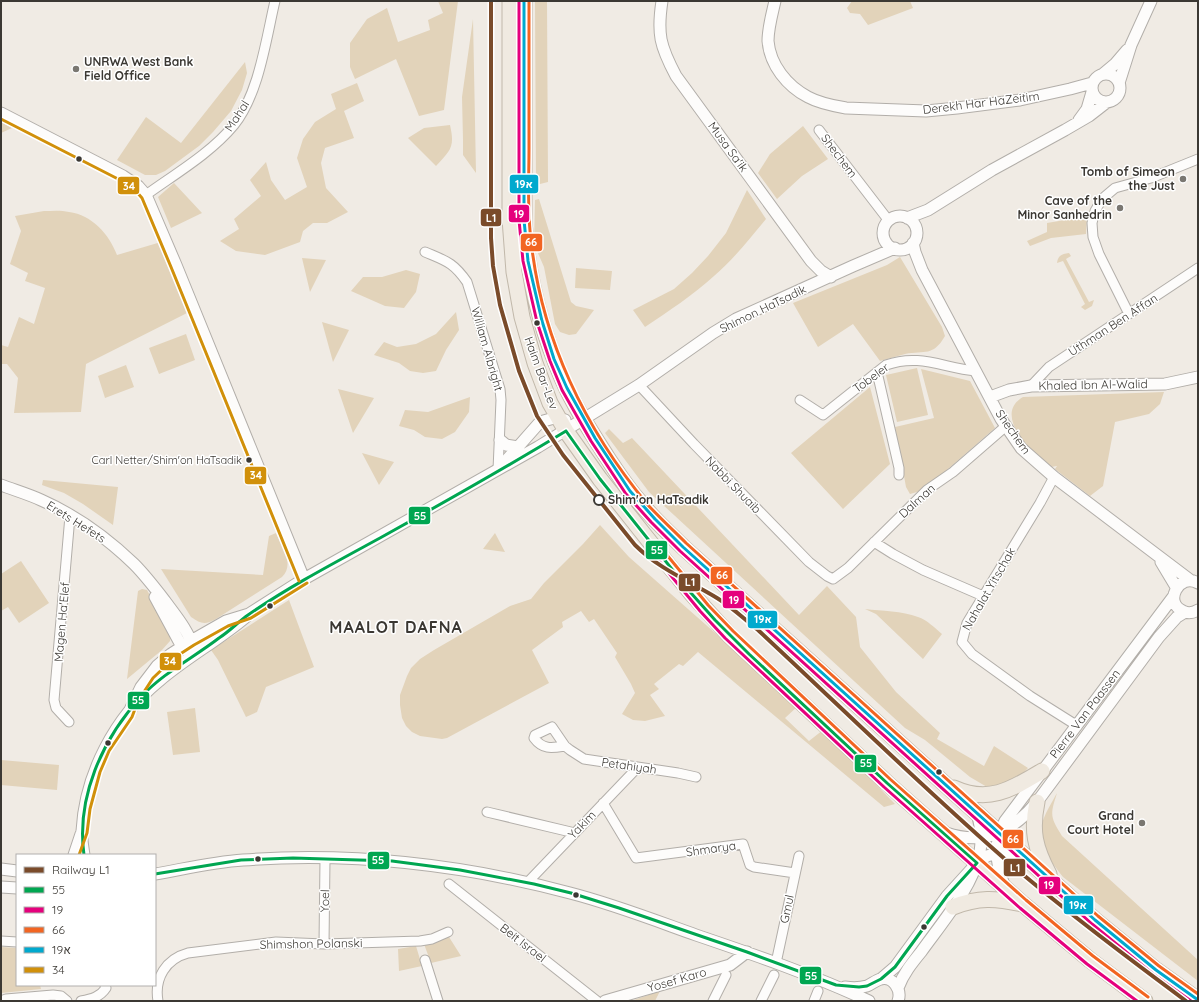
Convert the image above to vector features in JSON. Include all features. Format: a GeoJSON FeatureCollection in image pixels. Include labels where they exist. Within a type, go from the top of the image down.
{"type":"FeatureCollection","features":[{"type":"Feature","properties":{"kind":"highway","name":"Haim Bar-Lev"},"geometry":{"type":"LineString","coordinates":[[510,1],[510,219],[512,257],[522,317],[538,371],[550,403],[575,424],[660,525],[1125,946],[1198,1000]]}},
{"type":"Feature","properties":{"kind":"highway","name":"Haim Bar-Lev"},"geometry":{"type":"LineString","coordinates":[[524,1],[524,220],[528,257],[537,304],[563,379],[575,424],[600,479],[691,593],[715,620],[755,660],[888,783],[1023,904],[1090,960],[1145,1001]]}},
{"type":"Feature","properties":{"kind":"highway"},"geometry":{"type":"LineString","coordinates":[[550,403],[575,424]]}},
{"type":"Feature","properties":{"kind":"highway"},"geometry":{"type":"LineString","coordinates":[[946,785],[963,792],[990,796],[1006,791],[1042,771]]}},
{"type":"Feature","properties":{"kind":"highway"},"geometry":{"type":"LineString","coordinates":[[1037,802],[1034,823],[1036,846],[1040,858],[1053,882]]}},
{"type":"Feature","properties":{"kind":"highway"},"geometry":{"type":"LineString","coordinates":[[953,907],[972,900],[982,899],[1003,900],[1023,904]]}},
{"type":"Feature","properties":{"kind":"highway"},"geometry":{"type":"LineString","coordinates":[[1090,960],[1129,1001]]}},
{"type":"Feature","properties":{"kind":"street","name":"Mahal"},"geometry":{"type":"LineString","coordinates":[[146,195],[186,167],[221,138],[234,124],[246,103],[254,84],[260,66],[275,1]]}},
{"type":"Feature","properties":{"kind":"street","name":"Musa Sa'ik"},"geometry":{"type":"LineString","coordinates":[[662,1],[660,38],[668,61],[676,76],[811,262],[831,277]]}},
{"type":"Feature","properties":{"kind":"street","name":"Derekh Har HaZeitim"},"geometry":{"type":"LineString","coordinates":[[775,1],[768,34],[770,51],[777,70],[796,90],[809,98],[820,102],[846,108],[926,111],[1020,100],[1075,88],[1092,88]]}},
{"type":"Feature","properties":{"kind":"street"},"geometry":{"type":"LineString","coordinates":[[907,218],[920,214],[935,206],[992,170],[1076,124],[1118,96],[1120,92],[1119,83],[1131,45],[1150,1]]}},
{"type":"Feature","properties":{"kind":"street"},"geometry":{"type":"LineString","coordinates":[[1076,124],[1087,109],[1096,77],[1103,74],[1119,60],[1131,45]]}},
{"type":"Feature","properties":{"kind":"street"},"geometry":{"type":"LineString","coordinates":[[1103,74],[1111,74],[1119,83]]}},
{"type":"Feature","properties":{"kind":"street"},"geometry":{"type":"LineString","coordinates":[[1092,88],[1094,96],[1100,101],[1107,102]]}},
{"type":"Feature","properties":{"kind":"street"},"geometry":{"type":"LineString","coordinates":[[1,113],[123,176],[138,186],[146,195],[304,579]]}},
{"type":"Feature","properties":{"kind":"street","name":"Shechem"},"geometry":{"type":"LineString","coordinates":[[819,130],[889,221]]}},
{"type":"Feature","properties":{"kind":"street"},"geometry":{"type":"LineString","coordinates":[[1129,314],[1099,254],[1093,237],[1092,223],[1095,211],[1102,199],[1115,188],[1151,178],[1198,159]]}},
{"type":"Feature","properties":{"kind":"street"},"geometry":{"type":"LineString","coordinates":[[916,227],[935,206]]}},
{"type":"Feature","properties":{"kind":"street"},"geometry":{"type":"LineString","coordinates":[[897,216],[907,218],[913,222],[916,227],[917,235],[913,243],[908,248],[899,249],[888,244],[885,238],[884,230],[889,221],[897,216]]}},
{"type":"Feature","properties":{"kind":"street","name":"Shechem"},"geometry":{"type":"LineString","coordinates":[[913,243],[922,270],[1006,426],[1021,448],[1054,477],[1194,581]]}},
{"type":"Feature","properties":{"kind":"street","name":"Shimon HaTsadik"},"geometry":{"type":"LineString","coordinates":[[128,714],[134,699],[157,666],[187,644],[226,621],[249,614],[304,579],[498,470],[639,385],[713,333],[736,319],[899,249]]}},
{"type":"Feature","properties":{"kind":"street","name":"Shechem"},"geometry":{"type":"LineString","coordinates":[[899,249],[912,257],[922,270]]}},
{"type":"Feature","properties":{"kind":"street","name":"William Albright"},"geometry":{"type":"LineString","coordinates":[[425,252],[450,263],[459,271],[467,282],[500,389],[501,400],[498,470]]}},
{"type":"Feature","properties":{"kind":"street","name":"Uthman Ben Affan"},"geometry":{"type":"LineString","coordinates":[[1031,386],[1049,367],[1198,268]]}},
{"type":"Feature","properties":{"kind":"street","name":"Tobeler"},"geometry":{"type":"LineString","coordinates":[[800,400],[822,415],[886,365],[896,361],[921,360],[960,370],[976,371]]}},
{"type":"Feature","properties":{"kind":"street"},"geometry":{"type":"LineString","coordinates":[[877,372],[899,468],[899,475]]}},
{"type":"Feature","properties":{"kind":"street","name":"Khaled Ibn Al-Walid"},"geometry":{"type":"LineString","coordinates":[[990,397],[1009,390],[1031,386],[1165,384],[1198,377]]}},
{"type":"Feature","properties":{"kind":"street","name":"Nabbi Shuaib"},"geometry":{"type":"LineString","coordinates":[[639,385],[694,444],[809,562],[832,579]]}},
{"type":"Feature","properties":{"kind":"street","name":"Shimon HaTsadik"},"geometry":{"type":"LineString","coordinates":[[498,470],[540,422],[554,418],[575,424]]}},
{"type":"Feature","properties":{"kind":"street","name":"Dalman"},"geometry":{"type":"LineString","coordinates":[[832,579],[848,568],[927,490],[953,472],[1006,426]]}},
{"type":"Feature","properties":{"kind":"street"},"geometry":{"type":"LineString","coordinates":[[500,440],[506,445],[518,447]]}},
{"type":"Feature","properties":{"kind":"street","name":"Nahalat Yitschak"},"geometry":{"type":"LineString","coordinates":[[1054,477],[1040,503],[967,623],[962,642],[972,654],[1030,696],[1076,725]]}},
{"type":"Feature","properties":{"kind":"street","name":"Erets Hefets"},"geometry":{"type":"LineString","coordinates":[[1,485],[40,500],[70,516],[105,539],[122,553],[142,573],[194,655]]}},
{"type":"Feature","properties":{"kind":"street","name":"Magen Ha'Elef"},"geometry":{"type":"LineString","coordinates":[[69,722],[56,708],[54,700],[70,516]]}},
{"type":"Feature","properties":{"kind":"street"},"geometry":{"type":"LineString","coordinates":[[874,542],[892,554],[923,570],[983,596]]}},
{"type":"Feature","properties":{"kind":"street","name":"Shechem"},"geometry":{"type":"LineString","coordinates":[[1153,552],[1169,574],[1175,592],[1176,606],[1194,613]]}},
{"type":"Feature","properties":{"kind":"street"},"geometry":{"type":"LineString","coordinates":[[1175,592],[1185,581],[1194,581]]}},
{"type":"Feature","properties":{"kind":"street","name":"Pierre Van Paassen"},"geometry":{"type":"LineString","coordinates":[[999,833],[1005,821],[1175,592]]}},
{"type":"Feature","properties":{"kind":"street","name":"Pierre Van Paassen"},"geometry":{"type":"LineString","coordinates":[[941,831],[963,838],[981,838],[999,833],[1019,820],[1037,802],[1159,637],[1177,617],[1194,613]]}},
{"type":"Feature","properties":{"kind":"street"},"geometry":{"type":"LineString","coordinates":[[84,854],[82,832],[84,808],[89,789],[95,770],[105,749],[128,714],[158,681],[224,635],[249,614]]}},
{"type":"Feature","properties":{"kind":"street","name":"Petahiyah"},"geometry":{"type":"LineString","coordinates":[[565,746],[584,759],[678,772],[696,777]]}},
{"type":"Feature","properties":{"kind":"street","name":"Yakim"},"geometry":{"type":"LineString","coordinates":[[527,883],[638,767]]}},
{"type":"Feature","properties":{"kind":"street","name":"Shmarya"},"geometry":{"type":"LineString","coordinates":[[603,803],[636,858],[743,844],[750,865],[754,868],[795,873]]}},
{"type":"Feature","properties":{"kind":"street"},"geometry":{"type":"LineString","coordinates":[[487,812],[575,833]]}},
{"type":"Feature","properties":{"kind":"street"},"geometry":{"type":"LineString","coordinates":[[898,994],[904,975],[953,907],[964,890],[977,863],[981,838],[977,813]]}},
{"type":"Feature","properties":{"kind":"street"},"geometry":{"type":"LineString","coordinates":[[74,854],[82,832]]}},
{"type":"Feature","properties":{"kind":"street"},"geometry":{"type":"LineString","coordinates":[[999,833],[997,853],[998,866],[1005,888]]}},
{"type":"Feature","properties":{"kind":"street"},"geometry":{"type":"LineString","coordinates":[[156,874],[241,860],[325,859],[392,861],[460,870],[571,893],[606,904],[747,952],[836,985],[870,1001],[869,989],[894,967],[947,896],[977,863],[987,856],[997,853],[1009,853],[1026,857]]}},
{"type":"Feature","properties":{"kind":"street","name":"Gmul"},"geometry":{"type":"LineString","coordinates":[[776,963],[798,856]]}},
{"type":"Feature","properties":{"kind":"street","name":"Yoel"},"geometry":{"type":"LineString","coordinates":[[324,944],[325,859]]}},
{"type":"Feature","properties":{"kind":"street"},"geometry":{"type":"LineString","coordinates":[[1,869],[16,871]]}},
{"type":"Feature","properties":{"kind":"street","name":"Beit Israel"},"geometry":{"type":"LineString","coordinates":[[449,884],[598,1001]]}},
{"type":"Feature","properties":{"kind":"street"},"geometry":{"type":"LineString","coordinates":[[1,887],[16,888]]}},
{"type":"Feature","properties":{"kind":"street","name":"Shimshon Polanski"},"geometry":{"type":"LineString","coordinates":[[158,1001],[158,984],[162,970],[168,963],[182,955],[276,942],[324,944],[420,941],[432,939],[448,932]]}},
{"type":"Feature","properties":{"kind":"street"},"geometry":{"type":"LineString","coordinates":[[1,941],[16,942]]}},
{"type":"Feature","properties":{"kind":"street","name":"Yosef Karo"},"geometry":{"type":"LineString","coordinates":[[605,1001],[730,964],[747,952]]}},
{"type":"Feature","properties":{"kind":"street"},"geometry":{"type":"LineString","coordinates":[[425,960],[438,1001]]}},
{"type":"Feature","properties":{"kind":"street"},"geometry":{"type":"LineString","coordinates":[[713,1001],[726,975]]}},
{"type":"Feature","properties":{"kind":"street"},"geometry":{"type":"LineString","coordinates":[[762,1001],[774,975]]}},
{"type":"Feature","properties":{"kind":"street"},"geometry":{"type":"LineString","coordinates":[[836,985],[859,987],[877,981],[891,980],[898,994],[909,1001]]}},
{"type":"Feature","properties":{"kind":"street"},"geometry":{"type":"LineString","coordinates":[[81,1001],[96,997],[106,986]]}},
{"type":"Feature","properties":{"kind":"street"},"geometry":{"type":"LineString","coordinates":[[814,1001],[818,991]]}},
{"type":"Feature","properties":{"kind":"street"},"geometry":{"type":"LineString","coordinates":[[2,1001],[6,999],[53,995],[61,996],[67,1001]]}},
{"type":"Feature","properties":{"kind":"shaded area"},"geometry":{"type":"Polygon","coordinates":[[[438,1],[458,1],[444,110],[419,116],[396,59],[355,79],[350,67],[350,43],[367,19],[387,8],[398,42],[430,30],[428,20],[443,13],[438,1]]]}},
{"type":"Feature","properties":{"kind":"shaded area"},"geometry":{"type":"Polygon","coordinates":[[[535,1],[547,1],[548,182],[536,185],[535,1]]]}},
{"type":"Feature","properties":{"kind":"shaded area"},"geometry":{"type":"Polygon","coordinates":[[[852,1],[910,1],[913,8],[868,25],[860,14],[850,13],[847,8],[852,1]]]}},
{"type":"Feature","properties":{"kind":"shaded area"},"geometry":{"type":"Polygon","coordinates":[[[473,19],[476,173],[463,155],[462,97],[473,19]]]}},
{"type":"Feature","properties":{"kind":"shaded area"},"geometry":{"type":"Polygon","coordinates":[[[245,62],[247,73],[242,90],[231,111],[199,146],[165,171],[156,175],[145,175],[117,160],[146,117],[181,143],[245,62]]]}},
{"type":"Feature","properties":{"kind":"shaded area"},"geometry":{"type":"Polygon","coordinates":[[[357,83],[364,101],[344,111],[354,138],[325,148],[321,163],[326,188],[348,212],[327,223],[313,223],[303,231],[300,242],[265,255],[236,251],[220,241],[239,229],[234,219],[261,196],[250,180],[266,162],[271,180],[285,200],[307,187],[297,158],[303,139],[315,122],[336,109],[331,94],[357,83]]]}},
{"type":"Feature","properties":{"kind":"shaded area"},"geometry":{"type":"Polygon","coordinates":[[[1,122],[12,128],[1,133],[1,122]]]}},
{"type":"Feature","properties":{"kind":"shaded area"},"geometry":{"type":"Polygon","coordinates":[[[450,125],[452,143],[448,152],[436,166],[408,138],[424,128],[450,125]]]}},
{"type":"Feature","properties":{"kind":"shaded area"},"geometry":{"type":"Polygon","coordinates":[[[803,126],[828,159],[802,176],[777,199],[758,173],[770,154],[803,126]]]}},
{"type":"Feature","properties":{"kind":"shaded area"},"geometry":{"type":"Polygon","coordinates":[[[174,183],[202,213],[171,228],[158,197],[174,183]]]}},
{"type":"Feature","properties":{"kind":"shaded area"},"geometry":{"type":"Polygon","coordinates":[[[747,190],[766,219],[735,256],[714,276],[672,309],[645,327],[633,310],[674,289],[692,273],[726,233],[747,190]]]}},
{"type":"Feature","properties":{"kind":"shaded area"},"geometry":{"type":"Polygon","coordinates":[[[539,199],[571,302],[576,306],[594,310],[576,334],[569,335],[560,332],[555,324],[544,267],[534,244],[535,200],[539,199]]]}},
{"type":"Feature","properties":{"kind":"shaded area"},"geometry":{"type":"Polygon","coordinates":[[[44,211],[66,211],[85,217],[92,221],[104,233],[114,247],[117,255],[161,242],[193,310],[86,364],[81,412],[14,413],[18,378],[7,364],[1,364],[1,345],[8,347],[19,317],[34,324],[45,288],[25,281],[28,273],[10,264],[21,231],[15,216],[44,211]]]}},
{"type":"Feature","properties":{"kind":"shaded area"},"geometry":{"type":"Polygon","coordinates":[[[1079,213],[1087,216],[1086,234],[1051,238],[1030,246],[1027,241],[1047,232],[1047,223],[1077,218],[1079,213]]]}},
{"type":"Feature","properties":{"kind":"shaded area"},"geometry":{"type":"Polygon","coordinates":[[[1069,253],[1071,256],[1066,259],[1089,302],[1094,300],[1092,306],[1085,310],[1081,307],[1085,304],[1063,261],[1057,263],[1060,256],[1069,253]]]}},
{"type":"Feature","properties":{"kind":"shaded area"},"geometry":{"type":"Polygon","coordinates":[[[900,257],[942,327],[945,336],[941,343],[932,350],[905,354],[880,361],[853,324],[818,347],[793,303],[887,265],[900,257]]]}},
{"type":"Feature","properties":{"kind":"shaded area"},"geometry":{"type":"Polygon","coordinates":[[[302,258],[326,260],[310,292],[302,258]]]}},
{"type":"Feature","properties":{"kind":"shaded area"},"geometry":{"type":"Polygon","coordinates":[[[576,268],[612,271],[610,290],[575,288],[576,268]]]}},
{"type":"Feature","properties":{"kind":"shaded area"},"geometry":{"type":"Polygon","coordinates":[[[406,270],[420,274],[416,292],[404,308],[385,306],[351,291],[363,277],[382,277],[406,270]]]}},
{"type":"Feature","properties":{"kind":"shaded area"},"geometry":{"type":"Polygon","coordinates":[[[456,312],[459,330],[446,350],[436,371],[423,373],[410,371],[399,363],[374,355],[384,342],[397,347],[416,344],[436,334],[456,312]]]}},
{"type":"Feature","properties":{"kind":"shaded area"},"geometry":{"type":"Polygon","coordinates":[[[322,322],[349,330],[333,362],[322,322]]]}},
{"type":"Feature","properties":{"kind":"shaded area"},"geometry":{"type":"Polygon","coordinates":[[[186,334],[195,360],[159,374],[149,348],[186,334]]]}},
{"type":"Feature","properties":{"kind":"shaded area"},"geometry":{"type":"Polygon","coordinates":[[[126,365],[134,387],[105,398],[98,376],[126,365]]]}},
{"type":"Feature","properties":{"kind":"shaded area"},"geometry":{"type":"Polygon","coordinates":[[[917,368],[928,415],[897,422],[886,375],[917,368]]]}},
{"type":"Feature","properties":{"kind":"shaded area"},"geometry":{"type":"Polygon","coordinates":[[[921,369],[970,381],[995,428],[924,490],[910,494],[906,487],[895,427],[934,418],[921,369]]]}},
{"type":"Feature","properties":{"kind":"shaded area"},"geometry":{"type":"Polygon","coordinates":[[[870,387],[890,464],[843,509],[791,453],[870,387]]]}},
{"type":"Feature","properties":{"kind":"shaded area"},"geometry":{"type":"Polygon","coordinates":[[[338,389],[374,398],[353,433],[338,389]]]}},
{"type":"Feature","properties":{"kind":"shaded area"},"geometry":{"type":"Polygon","coordinates":[[[1164,392],[1160,404],[1149,414],[1115,422],[1103,486],[1090,496],[1055,469],[1057,466],[1051,467],[1034,454],[1018,434],[1013,424],[1012,414],[1015,405],[1023,397],[1164,392]]]}},
{"type":"Feature","properties":{"kind":"shaded area"},"geometry":{"type":"Polygon","coordinates":[[[470,397],[469,412],[455,432],[442,439],[425,437],[414,430],[399,426],[405,410],[428,412],[470,397]]]}},
{"type":"Feature","properties":{"kind":"shaded area"},"geometry":{"type":"Polygon","coordinates":[[[609,429],[623,443],[632,438],[799,615],[827,586],[856,617],[860,647],[896,692],[940,733],[937,739],[984,766],[994,746],[1028,768],[1018,779],[1003,785],[987,787],[970,777],[925,740],[905,728],[649,492],[605,433],[609,429]]]}},
{"type":"Feature","properties":{"kind":"shaded area"},"geometry":{"type":"Polygon","coordinates":[[[362,453],[394,462],[379,485],[362,453]]]}},
{"type":"Feature","properties":{"kind":"shaded area"},"geometry":{"type":"Polygon","coordinates":[[[43,480],[118,487],[113,525],[64,493],[42,485],[43,480]]]}},
{"type":"Feature","properties":{"kind":"shaded area"},"geometry":{"type":"Polygon","coordinates":[[[600,525],[629,557],[798,706],[785,718],[809,741],[823,730],[895,804],[884,807],[698,652],[683,666],[679,664],[654,684],[659,689],[650,695],[665,716],[645,721],[633,720],[622,714],[635,693],[615,657],[617,653],[594,619],[589,622],[581,611],[562,622],[563,627],[532,650],[549,683],[447,738],[442,739],[420,736],[412,732],[406,726],[402,718],[400,705],[400,695],[411,668],[420,659],[434,650],[510,606],[531,599],[544,583],[600,525]]]}},
{"type":"Feature","properties":{"kind":"shaded area"},"geometry":{"type":"Polygon","coordinates":[[[276,533],[286,555],[286,572],[282,577],[216,619],[206,623],[200,622],[191,617],[161,569],[263,575],[269,536],[276,533]]]}},
{"type":"Feature","properties":{"kind":"shaded area"},"geometry":{"type":"Polygon","coordinates":[[[495,533],[505,552],[483,549],[495,533]]]}},
{"type":"Feature","properties":{"kind":"shaded area"},"geometry":{"type":"Polygon","coordinates":[[[21,561],[49,603],[19,623],[8,607],[1,611],[1,574],[21,561]]]}},
{"type":"Feature","properties":{"kind":"shaded area"},"geometry":{"type":"Polygon","coordinates":[[[142,589],[147,590],[171,634],[170,641],[162,650],[127,679],[138,591],[142,589]]]}},
{"type":"Feature","properties":{"kind":"shaded area"},"geometry":{"type":"Polygon","coordinates":[[[289,600],[314,667],[266,687],[257,712],[246,717],[218,660],[211,650],[289,600]]]}},
{"type":"Feature","properties":{"kind":"shaded area"},"geometry":{"type":"Polygon","coordinates":[[[865,609],[899,612],[912,615],[928,622],[942,634],[923,659],[876,614],[865,609]]]}},
{"type":"Feature","properties":{"kind":"shaded area"},"geometry":{"type":"Polygon","coordinates":[[[195,708],[200,752],[173,755],[167,712],[195,708]]]}},
{"type":"Feature","properties":{"kind":"shaded area"},"geometry":{"type":"Polygon","coordinates":[[[1,760],[59,765],[57,790],[1,785],[1,760]]]}},
{"type":"Feature","properties":{"kind":"shaded area"},"geometry":{"type":"Polygon","coordinates":[[[1057,793],[1052,816],[1062,836],[1198,960],[1198,981],[1063,877],[1058,871],[1046,853],[1041,832],[1044,817],[1057,793]]]}},
{"type":"Feature","properties":{"kind":"shaded area"},"geometry":{"type":"Polygon","coordinates":[[[449,937],[461,956],[431,963],[424,944],[449,937]]]}},
{"type":"Feature","properties":{"kind":"shaded area"},"geometry":{"type":"Polygon","coordinates":[[[416,946],[422,966],[399,971],[398,949],[416,946]]]}},
{"type":"Feature","properties":{"kind":"shaded area"},"geometry":{"type":"Polygon","coordinates":[[[1,947],[16,948],[16,986],[40,986],[41,989],[1,993],[1,947]]]}},
{"type":"Feature","properties":{"kind":"shaded area"},"geometry":{"type":"Polygon","coordinates":[[[660,991],[655,1001],[631,1001],[660,991]]]}},
{"type":"Feature","properties":{"kind":"rail line","name":"L1"},"geometry":{"type":"LineString","coordinates":[[491,1],[491,238],[493,266],[500,305],[519,371],[537,416],[563,455],[635,545],[644,553],[664,568],[706,592],[738,613],[949,809],[1014,867],[1077,919],[1186,1001]]}},
{"type":"Feature","properties":{"kind":"transit line","name":"19"},"geometry":{"type":"LineString","coordinates":[[519,1],[519,220],[523,261],[537,322],[550,361],[562,390],[591,441],[626,494],[680,551],[1092,924],[1153,974],[1191,1001]]}},
{"type":"Feature","properties":{"kind":"transit line","name":"19א"},"geometry":{"type":"LineString","coordinates":[[524,1],[524,220],[528,261],[542,321],[554,359],[567,388],[595,438],[630,491],[683,547],[1095,920],[1156,970],[1198,1000]]}},
{"type":"Feature","properties":{"kind":"transit line","name":"66"},"geometry":{"type":"LineString","coordinates":[[529,1],[529,206],[531,240],[536,276],[556,347],[570,381],[586,414],[625,476],[648,505],[686,543],[1098,916],[1159,966],[1198,994]]}},
{"type":"Feature","properties":{"kind":"transit line","name":"34"},"geometry":{"type":"LineString","coordinates":[[1,119],[120,180],[135,190],[142,198],[299,581]]}},
{"type":"Feature","properties":{"kind":"transit line","name":"55"},"geometry":{"type":"LineString","coordinates":[[566,431],[600,479],[691,593],[715,620],[749,654],[887,783],[977,863]]}},
{"type":"Feature","properties":{"kind":"transit line","name":"55"},"geometry":{"type":"LineString","coordinates":[[84,854],[84,812],[88,791],[95,770],[104,750],[127,714],[141,697],[159,680],[223,635],[248,615],[280,594],[404,525],[566,431]]}},
{"type":"Feature","properties":{"kind":"transit line","name":"66"},"geometry":{"type":"LineString","coordinates":[[662,549],[708,605],[733,631],[890,779],[1026,900],[1093,956],[1148,997]]}},
{"type":"Feature","properties":{"kind":"transit line","name":"19"},"geometry":{"type":"LineString","coordinates":[[654,555],[700,611],[725,638],[884,787],[1020,908],[1087,964],[1137,1001]]}},
{"type":"Feature","properties":{"kind":"transit line","name":"34"},"geometry":{"type":"LineString","coordinates":[[79,854],[87,833],[90,809],[100,772],[109,751],[132,717],[138,701],[153,678],[174,658],[194,645],[228,626],[251,618],[307,583]]}},
{"type":"Feature","properties":{"kind":"transit line","name":"55"},"geometry":{"type":"LineString","coordinates":[[156,874],[241,860],[293,858],[392,861],[460,870],[534,884],[571,893],[747,952],[836,985],[859,987],[867,986],[881,979],[895,967],[947,896],[977,863]]}},
{"type":"Feature","properties":{"kind":"place","name":"UNRWA West Bank Field Office"},"geometry":{"type":"Point","coordinates":[76,69]}},
{"type":"Feature","properties":{"kind":"place","name":"Tomb of Simeon the Just"},"geometry":{"type":"Point","coordinates":[1183,179]}},
{"type":"Feature","properties":{"kind":"place","name":"Cave of the Minor Sanhedrin"},"geometry":{"type":"Point","coordinates":[1120,208]}},
{"type":"Feature","properties":{"kind":"place","name":"Carl Netter/Shim'on HaTsadik"},"geometry":{"type":"Point","coordinates":[249,460]}},
{"type":"Feature","properties":{"kind":"place","name":"Shim'on HaTsadik"},"geometry":{"type":"Point","coordinates":[599,500]}},
{"type":"Feature","properties":{"kind":"place","name":"Grand Court Hotel"},"geometry":{"type":"Point","coordinates":[1142,823]}},
{"type":"Feature","properties":{"kind":"district","name":"MAALOT DAFNA"},"geometry":{"type":"Point","coordinates":[396,627]}}]}
